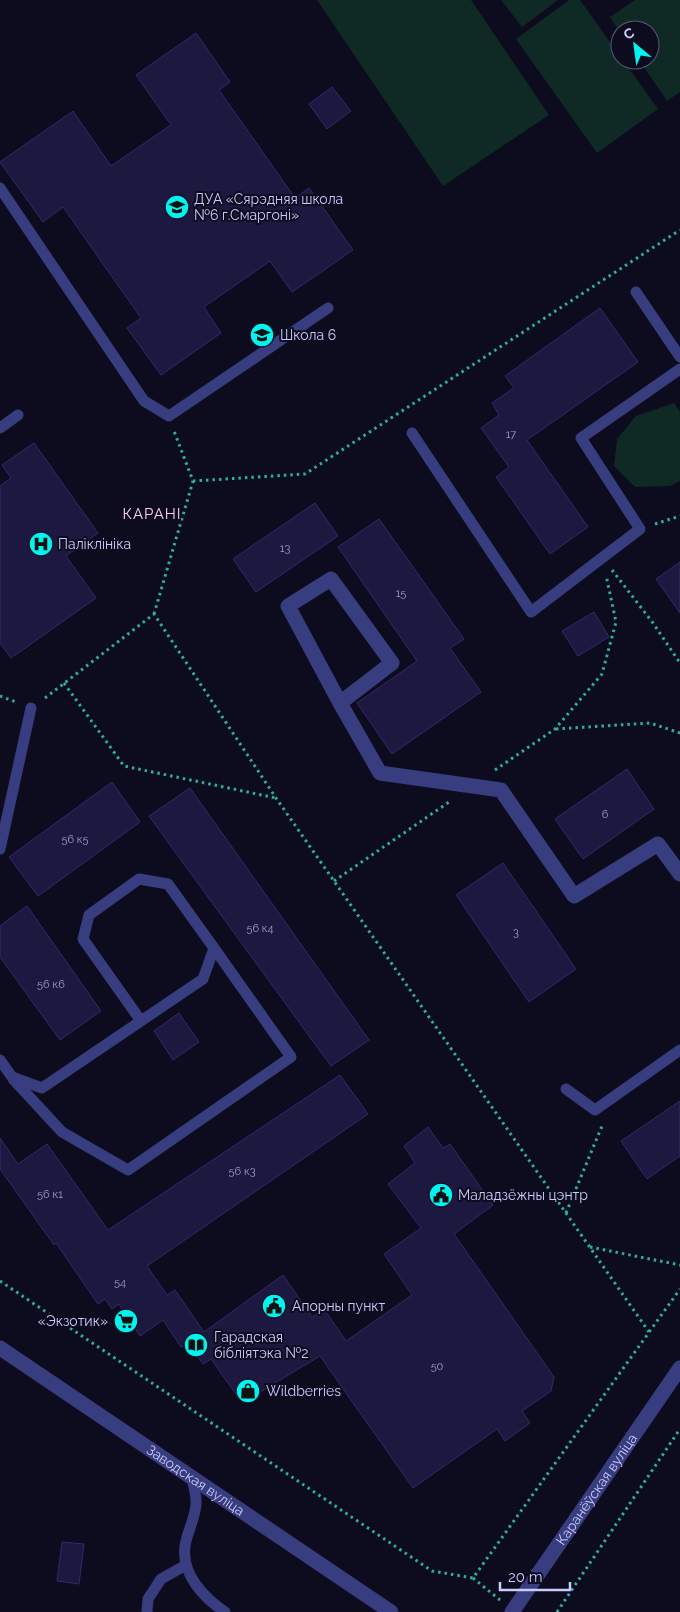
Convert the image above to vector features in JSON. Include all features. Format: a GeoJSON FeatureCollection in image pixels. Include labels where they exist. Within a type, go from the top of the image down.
{"type":"FeatureCollection","features":[{"type":"Feature","properties":{"kind":"street"},"geometry":{"type":"LineString","coordinates":[[340,703],[392,663],[331,579],[288,606],[340,703],[380,773],[502,790],[574,896],[658,844],[680,874]]}},
{"type":"Feature","properties":{"kind":"street","name":"Заводская вуліца"},"geometry":{"type":"LineString","coordinates":[[0,1348],[391,1612]]}},
{"type":"Feature","properties":{"kind":"street","name":"Каранёўская вуліца"},"geometry":{"type":"LineString","coordinates":[[513,1611],[680,1368]]}},
{"type":"Feature","properties":{"kind":"lane"},"geometry":{"type":"LineString","coordinates":[[0,188],[144,401],[169,416],[328,308]]}},
{"type":"Feature","properties":{"kind":"lane"},"geometry":{"type":"LineString","coordinates":[[636,292],[680,357]]}},
{"type":"Feature","properties":{"kind":"lane"},"geometry":{"type":"LineString","coordinates":[[412,434],[531,612],[640,529],[581,438],[680,369]]}},
{"type":"Feature","properties":{"kind":"lane"},"geometry":{"type":"LineString","coordinates":[[0,428],[18,415]]}},
{"type":"Feature","properties":{"kind":"lane"},"geometry":{"type":"LineString","coordinates":[[0,849],[31,708]]}},
{"type":"Feature","properties":{"kind":"lane"},"geometry":{"type":"LineString","coordinates":[[0,1060],[12,1077],[62,1132],[128,1170],[292,1057],[168,884],[140,879],[89,915],[83,939],[141,1021]]}},
{"type":"Feature","properties":{"kind":"lane"},"geometry":{"type":"LineString","coordinates":[[12,1077],[42,1088],[203,979],[214,948]]}},
{"type":"Feature","properties":{"kind":"lane"},"geometry":{"type":"LineString","coordinates":[[566,1089],[595,1110],[680,1050]]}},
{"type":"Feature","properties":{"kind":"lane"},"geometry":{"type":"LineString","coordinates":[[192,1478],[196,1503],[185,1546],[186,1565],[196,1586],[212,1603],[225,1612]]}},
{"type":"Feature","properties":{"kind":"lane"},"geometry":{"type":"LineString","coordinates":[[147,1612],[148,1599],[161,1579],[186,1565]]}},
{"type":"Feature","properties":{"kind":"path"},"geometry":{"type":"LineString","coordinates":[[193,481],[305,474],[680,230]]}},
{"type":"Feature","properties":{"kind":"path"},"geometry":{"type":"LineString","coordinates":[[0,696],[31,708],[154,614],[193,481],[169,416]]}},
{"type":"Feature","properties":{"kind":"path"},"geometry":{"type":"LineString","coordinates":[[640,529],[680,516]]}},
{"type":"Feature","properties":{"kind":"path"},"geometry":{"type":"LineString","coordinates":[[602,558],[653,623],[680,663]]}},
{"type":"Feature","properties":{"kind":"path"},"geometry":{"type":"LineString","coordinates":[[334,881],[555,729],[602,674],[616,622],[602,558]]}},
{"type":"Feature","properties":{"kind":"path"},"geometry":{"type":"LineString","coordinates":[[154,614],[276,798],[649,1332]]}},
{"type":"Feature","properties":{"kind":"path"},"geometry":{"type":"LineString","coordinates":[[64,683],[124,766],[276,798]]}},
{"type":"Feature","properties":{"kind":"path"},"geometry":{"type":"LineString","coordinates":[[555,729],[650,723],[680,733]]}},
{"type":"Feature","properties":{"kind":"path"},"geometry":{"type":"LineString","coordinates":[[566,1213],[602,1130],[605,1102]]}},
{"type":"Feature","properties":{"kind":"path"},"geometry":{"type":"LineString","coordinates":[[589,1247],[680,1265]]}},
{"type":"Feature","properties":{"kind":"path"},"geometry":{"type":"LineString","coordinates":[[0,1281],[432,1571],[473,1578],[513,1611]]}},
{"type":"Feature","properties":{"kind":"path"},"geometry":{"type":"LineString","coordinates":[[473,1578],[680,1290]]}},
{"type":"Feature","properties":{"kind":"path"},"geometry":{"type":"LineString","coordinates":[[556,1612],[680,1429]]}},
{"type":"Feature","properties":{"kind":"green space"},"geometry":{"type":"Polygon","coordinates":[[[317,0],[471,0],[549,115],[443,186],[317,0]]]}},
{"type":"Feature","properties":{"kind":"green space"},"geometry":{"type":"Polygon","coordinates":[[[501,0],[558,0],[522,27],[501,0]]]}},
{"type":"Feature","properties":{"kind":"green space"},"geometry":{"type":"Polygon","coordinates":[[[569,0],[580,0],[610,42],[610,70],[630,70],[658,109],[597,153],[516,39],[569,0]]]}},
{"type":"Feature","properties":{"kind":"green space"},"geometry":{"type":"Polygon","coordinates":[[[635,0],[680,0],[680,92],[667,101],[646,70],[660,70],[660,20],[612,20],[610,17],[635,0]]]}},
{"type":"Feature","properties":{"kind":"green space"},"geometry":{"type":"Polygon","coordinates":[[[674,403],[680,412],[680,481],[670,486],[635,487],[614,466],[617,439],[636,416],[674,403]]]}},
{"type":"Feature","properties":{"kind":"building"},"geometry":{"type":"Polygon","coordinates":[[[196,33],[230,82],[219,90],[295,198],[309,188],[353,250],[292,292],[270,261],[204,307],[221,333],[161,375],[127,328],[141,318],[63,207],[43,222],[0,162],[73,111],[111,166],[171,125],[136,75],[196,33]]]}},
{"type":"Feature","properties":{"kind":"building"},"geometry":{"type":"Polygon","coordinates":[[[332,87],[351,111],[327,129],[309,104],[332,87]]]}},
{"type":"Feature","properties":{"kind":"building"},"geometry":{"type":"Polygon","coordinates":[[[600,308],[638,362],[527,440],[588,527],[550,554],[496,477],[509,467],[481,428],[499,415],[492,403],[514,388],[505,376],[600,308]]]}},
{"type":"Feature","properties":{"kind":"building","name":"Паліклініка"},"geometry":{"type":"Polygon","coordinates":[[[34,443],[98,533],[66,556],[96,598],[11,658],[0,643],[0,486],[11,478],[2,465],[34,443]]]}},
{"type":"Feature","properties":{"kind":"building"},"geometry":{"type":"Polygon","coordinates":[[[315,503],[338,536],[256,592],[233,559],[315,503]]]}},
{"type":"Feature","properties":{"kind":"building"},"geometry":{"type":"Polygon","coordinates":[[[379,519],[464,639],[450,648],[481,692],[392,754],[357,703],[417,661],[338,547],[379,519]]]}},
{"type":"Feature","properties":{"kind":"building"},"geometry":{"type":"Polygon","coordinates":[[[680,562],[680,613],[656,579],[680,562]]]}},
{"type":"Feature","properties":{"kind":"building"},"geometry":{"type":"Polygon","coordinates":[[[594,612],[609,637],[578,656],[562,631],[594,612]]]}},
{"type":"Feature","properties":{"kind":"building"},"geometry":{"type":"Polygon","coordinates":[[[627,769],[654,809],[583,859],[555,819],[627,769]]]}},
{"type":"Feature","properties":{"kind":"building"},"geometry":{"type":"Polygon","coordinates":[[[112,782],[140,822],[38,896],[9,857],[112,782]]]}},
{"type":"Feature","properties":{"kind":"building"},"geometry":{"type":"Polygon","coordinates":[[[190,788],[369,1040],[331,1066],[149,816],[190,788]]]}},
{"type":"Feature","properties":{"kind":"building"},"geometry":{"type":"Polygon","coordinates":[[[503,863],[576,969],[529,1002],[456,895],[503,863]]]}},
{"type":"Feature","properties":{"kind":"building"},"geometry":{"type":"Polygon","coordinates":[[[27,906],[101,1011],[60,1040],[0,957],[0,926],[27,906]]]}},
{"type":"Feature","properties":{"kind":"building"},"geometry":{"type":"Polygon","coordinates":[[[179,1013],[199,1042],[173,1060],[154,1031],[179,1013]]]}},
{"type":"Feature","properties":{"kind":"building"},"geometry":{"type":"Polygon","coordinates":[[[340,1075],[368,1114],[147,1266],[167,1295],[175,1290],[204,1332],[283,1275],[312,1317],[324,1309],[346,1341],[412,1295],[384,1254],[421,1228],[388,1184],[415,1163],[404,1146],[428,1127],[443,1148],[450,1144],[493,1205],[454,1234],[554,1377],[551,1391],[522,1411],[530,1423],[505,1441],[497,1429],[413,1488],[320,1356],[250,1398],[238,1397],[211,1359],[203,1364],[188,1343],[181,1347],[163,1320],[140,1336],[119,1304],[112,1309],[105,1299],[98,1304],[56,1243],[54,1245],[0,1169],[0,1138],[18,1164],[47,1144],[108,1230],[340,1075]]]}},
{"type":"Feature","properties":{"kind":"building"},"geometry":{"type":"Polygon","coordinates":[[[680,1101],[680,1156],[647,1179],[621,1141],[680,1101]]]}},
{"type":"Feature","properties":{"kind":"building"},"geometry":{"type":"Polygon","coordinates":[[[62,1542],[84,1544],[79,1584],[57,1581],[62,1542]]]}},
{"type":"Feature","properties":{"kind":"place","name":"ДУА «Сярэдняя школа №6 г.Смаргоні»"},"geometry":{"type":"Point","coordinates":[177,207]}},
{"type":"Feature","properties":{"kind":"place","name":"Школа 6"},"geometry":{"type":"Point","coordinates":[262,335]}},
{"type":"Feature","properties":{"kind":"place","name":"Паліклініка"},"geometry":{"type":"Point","coordinates":[41,544]}},
{"type":"Feature","properties":{"kind":"place","name":"Маладзёжны цэнтр"},"geometry":{"type":"Point","coordinates":[441,1195]}},
{"type":"Feature","properties":{"kind":"place","name":"Апорны пункт"},"geometry":{"type":"Point","coordinates":[274,1306]}},
{"type":"Feature","properties":{"kind":"place","name":"«Экзотик»"},"geometry":{"type":"Point","coordinates":[126,1321]}},
{"type":"Feature","properties":{"kind":"place","name":"Гарадская бібліятэка №2"},"geometry":{"type":"Point","coordinates":[196,1345]}},
{"type":"Feature","properties":{"kind":"place","name":"Wildberries"},"geometry":{"type":"Point","coordinates":[248,1391]}},
{"type":"Feature","properties":{"kind":"district","name":"КАРАНІ"},"geometry":{"type":"Point","coordinates":[152,514]}}]}
